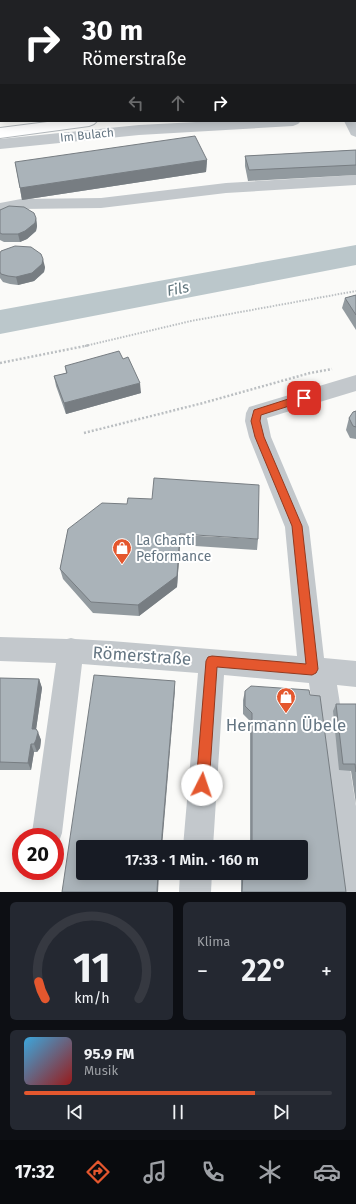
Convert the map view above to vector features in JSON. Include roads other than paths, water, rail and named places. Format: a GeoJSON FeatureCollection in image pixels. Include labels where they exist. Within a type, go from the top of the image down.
{"type":"FeatureCollection","features":[{"type":"Feature","properties":{"kind":"highway"},"geometry":{"type":"LineString","coordinates":[[0,133],[82,122]]}},
{"type":"Feature","properties":{"kind":"street","name":"Im Bulach"},"geometry":{"type":"LineString","coordinates":[[0,144],[139,130],[276,122]]}},
{"type":"Feature","properties":{"kind":"street"},"geometry":{"type":"LineString","coordinates":[[352,122],[356,132]]}},
{"type":"Feature","properties":{"kind":"street"},"geometry":{"type":"LineString","coordinates":[[0,208],[21,204],[102,203],[226,188],[356,180]]}},
{"type":"Feature","properties":{"kind":"street"},"geometry":{"type":"LineString","coordinates":[[354,892],[317,670],[297,526],[260,437],[256,421],[257,413],[356,383]]}},
{"type":"Feature","properties":{"kind":"street","name":"Römerstraße"},"geometry":{"type":"LineString","coordinates":[[0,649],[71,650],[356,674]]}},
{"type":"Feature","properties":{"kind":"street"},"geometry":{"type":"LineString","coordinates":[[48,828],[71,650]]}},
{"type":"Feature","properties":{"kind":"street"},"geometry":{"type":"LineString","coordinates":[[199,840],[212,661]]}},
{"type":"Feature","properties":{"kind":"street"},"geometry":{"type":"LineString","coordinates":[[195,892],[196,880]]}},
{"type":"Feature","properties":{"kind":"waterway","name":"Fils"},"geometry":{"type":"LineString","coordinates":[[0,322],[356,255]]}},
{"type":"Feature","properties":{"kind":"place","name":"La Chanti Peformance"},"geometry":{"type":"Point","coordinates":[122,565]}},
{"type":"Feature","properties":{"kind":"place","name":"Hermann Übele"},"geometry":{"type":"Point","coordinates":[286,714]}}]}
